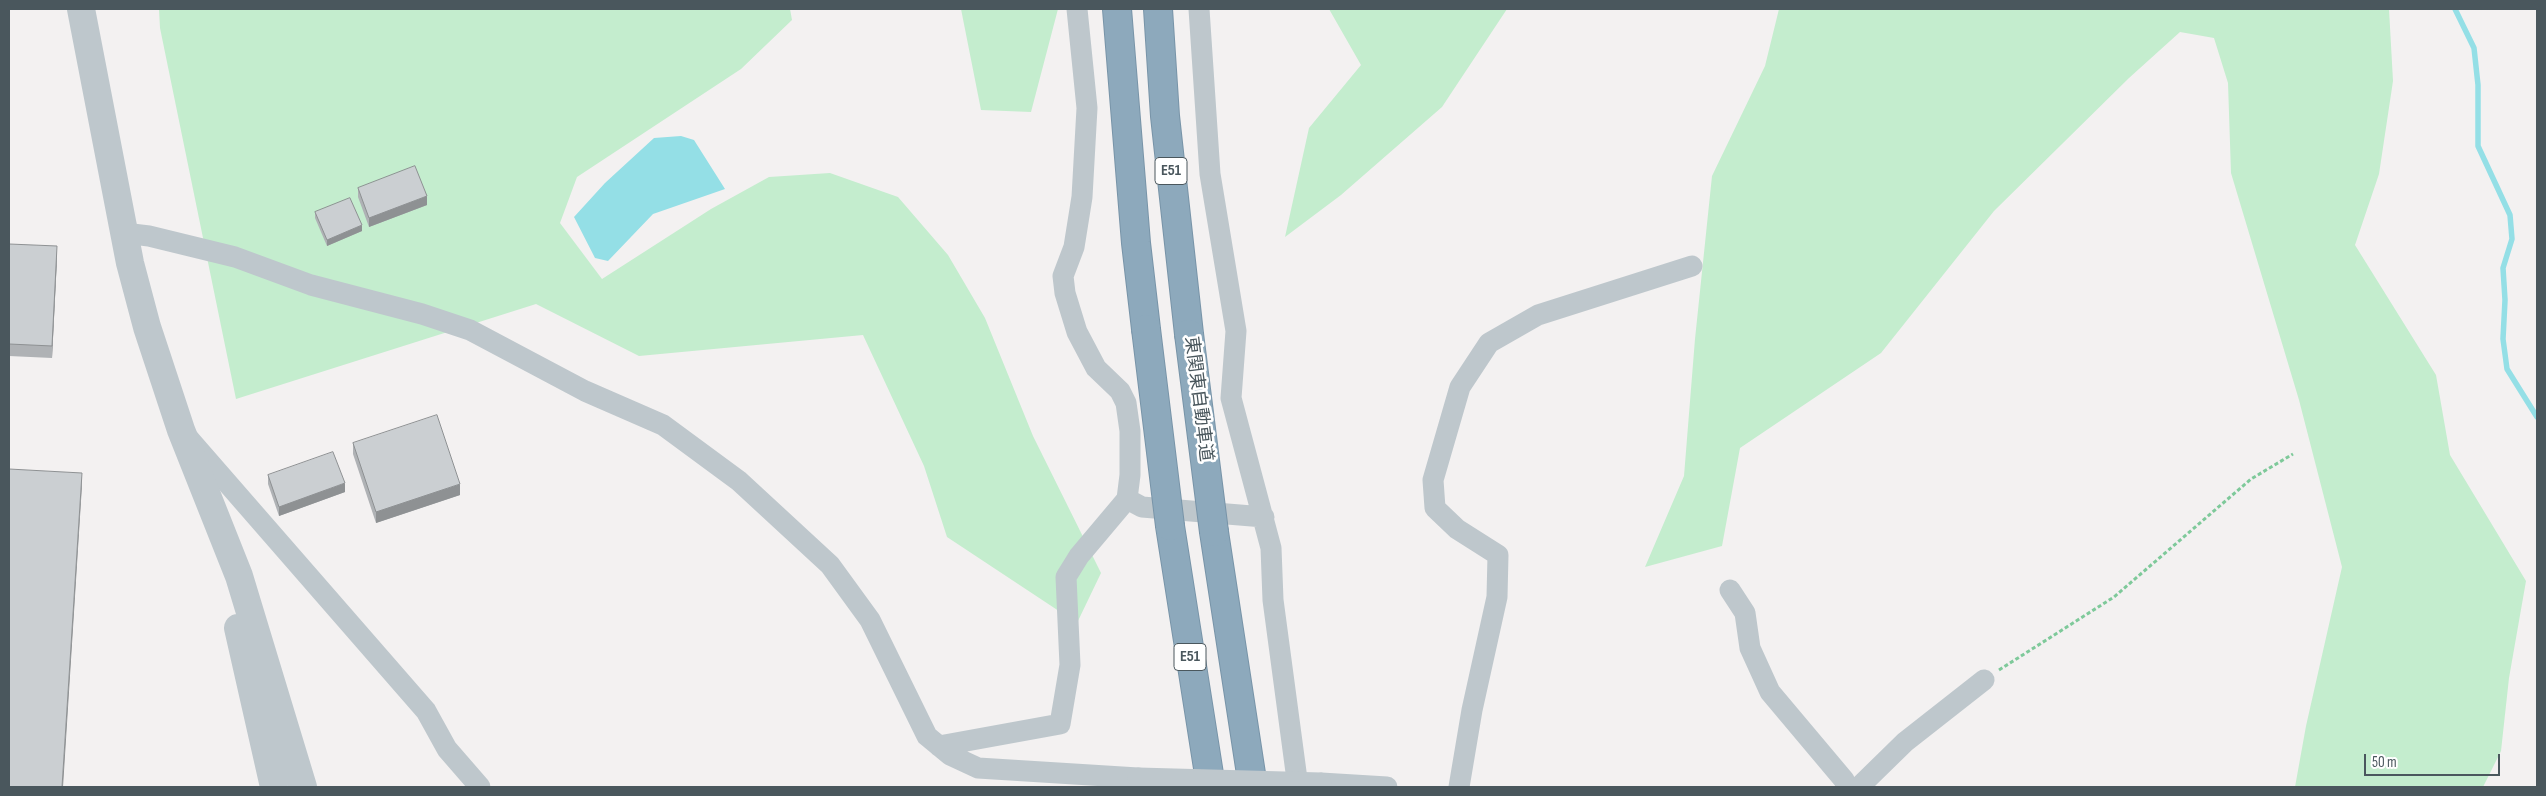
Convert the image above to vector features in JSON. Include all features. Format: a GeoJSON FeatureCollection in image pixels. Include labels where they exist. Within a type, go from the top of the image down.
{"type":"FeatureCollection","features":[{"type":"Feature","properties":{"kind":"highway","name":"E51"},"geometry":{"type":"LineString","coordinates":[[1117,9],[1134,224],[1146,329],[1170,526],[1211,787]]}},
{"type":"Feature","properties":{"kind":"highway","name":"東関東自動車道"},"geometry":{"type":"LineString","coordinates":[[1158,9],[1165,116],[1214,532],[1253,787]]}},
{"type":"Feature","properties":{"kind":"street"},"geometry":{"type":"LineString","coordinates":[[81,9],[124,233],[148,327],[181,430],[239,576],[303,787]]}},
{"type":"Feature","properties":{"kind":"street"},"geometry":{"type":"LineString","coordinates":[[939,746],[1060,724],[1070,665],[1066,578],[1079,556],[1127,499],[1130,475],[1130,440],[1126,403],[1120,391],[1096,368],[1077,332],[1065,293],[1063,276],[1074,247],[1082,197],[1087,108],[1077,9]]}},
{"type":"Feature","properties":{"kind":"street"},"geometry":{"type":"LineString","coordinates":[[1199,9],[1210,174],[1236,331],[1231,398],[1271,548],[1273,600],[1298,787]]}},
{"type":"Feature","properties":{"kind":"street"},"geometry":{"type":"LineString","coordinates":[[124,233],[149,236],[235,257],[311,285],[422,314],[470,330],[585,391],[663,425],[739,481],[830,565],[870,620],[927,736],[950,755],[978,768],[1139,783],[1321,783],[1387,787]]}},
{"type":"Feature","properties":{"kind":"street"},"geometry":{"type":"LineString","coordinates":[[1459,787],[1472,710],[1498,597],[1498,555],[1457,529],[1435,508],[1433,480],[1460,387],[1489,343],[1538,316],[1692,266]]}},
{"type":"Feature","properties":{"kind":"street"},"geometry":{"type":"LineString","coordinates":[[181,430],[426,711],[447,749],[480,787]]}},
{"type":"Feature","properties":{"kind":"street"},"geometry":{"type":"LineString","coordinates":[[208,495],[274,787]]}},
{"type":"Feature","properties":{"kind":"street"},"geometry":{"type":"LineString","coordinates":[[1127,499],[1142,508],[1264,517]]}},
{"type":"Feature","properties":{"kind":"street"},"geometry":{"type":"LineString","coordinates":[[1730,590],[1746,613],[1750,648],[1770,692],[1844,780],[1847,787]]}},
{"type":"Feature","properties":{"kind":"street"},"geometry":{"type":"LineString","coordinates":[[1859,787],[1904,742],[1984,680]]}},
{"type":"Feature","properties":{"kind":"path"},"geometry":{"type":"LineString","coordinates":[[1984,680],[2114,597],[2251,479],[2293,454]]}},
{"type":"Feature","properties":{"kind":"green space"},"geometry":{"type":"Polygon","coordinates":[[[159,9],[790,9],[792,20],[741,69],[577,177],[560,223],[602,279],[711,209],[769,177],[830,173],[898,197],[948,255],[985,318],[1033,436],[1101,573],[1077,623],[947,537],[924,466],[863,335],[639,356],[536,304],[236,399],[160,28],[159,9]]]}},
{"type":"Feature","properties":{"kind":"green space"},"geometry":{"type":"Polygon","coordinates":[[[961,9],[1058,9],[1031,112],[981,110],[961,9]]]}},
{"type":"Feature","properties":{"kind":"green space"},"geometry":{"type":"Polygon","coordinates":[[[1329,9],[1507,9],[1442,107],[1341,195],[1285,237],[1309,128],[1361,65],[1329,9]]]}},
{"type":"Feature","properties":{"kind":"green space"},"geometry":{"type":"Polygon","coordinates":[[[1779,9],[2389,9],[2393,81],[2379,174],[2355,245],[2436,375],[2450,455],[2526,581],[2509,678],[2501,751],[2483,787],[2295,787],[2306,726],[2342,567],[2299,400],[2231,173],[2228,83],[2214,38],[2180,32],[2129,78],[1994,211],[1881,353],[1740,448],[1722,546],[1645,567],[1684,476],[1695,339],[1712,176],[1765,66],[1779,9]]]}},
{"type":"Feature","properties":{"kind":"water"},"geometry":{"type":"Polygon","coordinates":[[[681,136],[694,140],[725,189],[653,214],[608,261],[595,258],[574,217],[605,183],[654,138],[681,136]]]}},
{"type":"Feature","properties":{"kind":"building"},"geometry":{"type":"Polygon","coordinates":[[[415,166],[427,196],[369,218],[358,188],[415,166]]]}},
{"type":"Feature","properties":{"kind":"building"},"geometry":{"type":"Polygon","coordinates":[[[350,198],[362,225],[327,240],[315,212],[350,198]]]}},
{"type":"Feature","properties":{"kind":"building"},"geometry":{"type":"Polygon","coordinates":[[[9,244],[57,246],[52,346],[9,344],[9,244]]]}},
{"type":"Feature","properties":{"kind":"building"},"geometry":{"type":"Polygon","coordinates":[[[437,415],[460,484],[376,512],[353,443],[437,415]]]}},
{"type":"Feature","properties":{"kind":"building"},"geometry":{"type":"Polygon","coordinates":[[[333,452],[345,483],[279,507],[268,475],[333,452]]]}},
{"type":"Feature","properties":{"kind":"building"},"geometry":{"type":"Polygon","coordinates":[[[9,469],[82,473],[62,787],[9,787],[9,469]]]}},
{"type":"Feature","properties":{"kind":"waterway"},"geometry":{"type":"LineString","coordinates":[[2455,9],[2474,48],[2478,85],[2478,146],[2510,215],[2512,239],[2503,268],[2505,300],[2503,339],[2507,369],[2537,417]]}}]}
